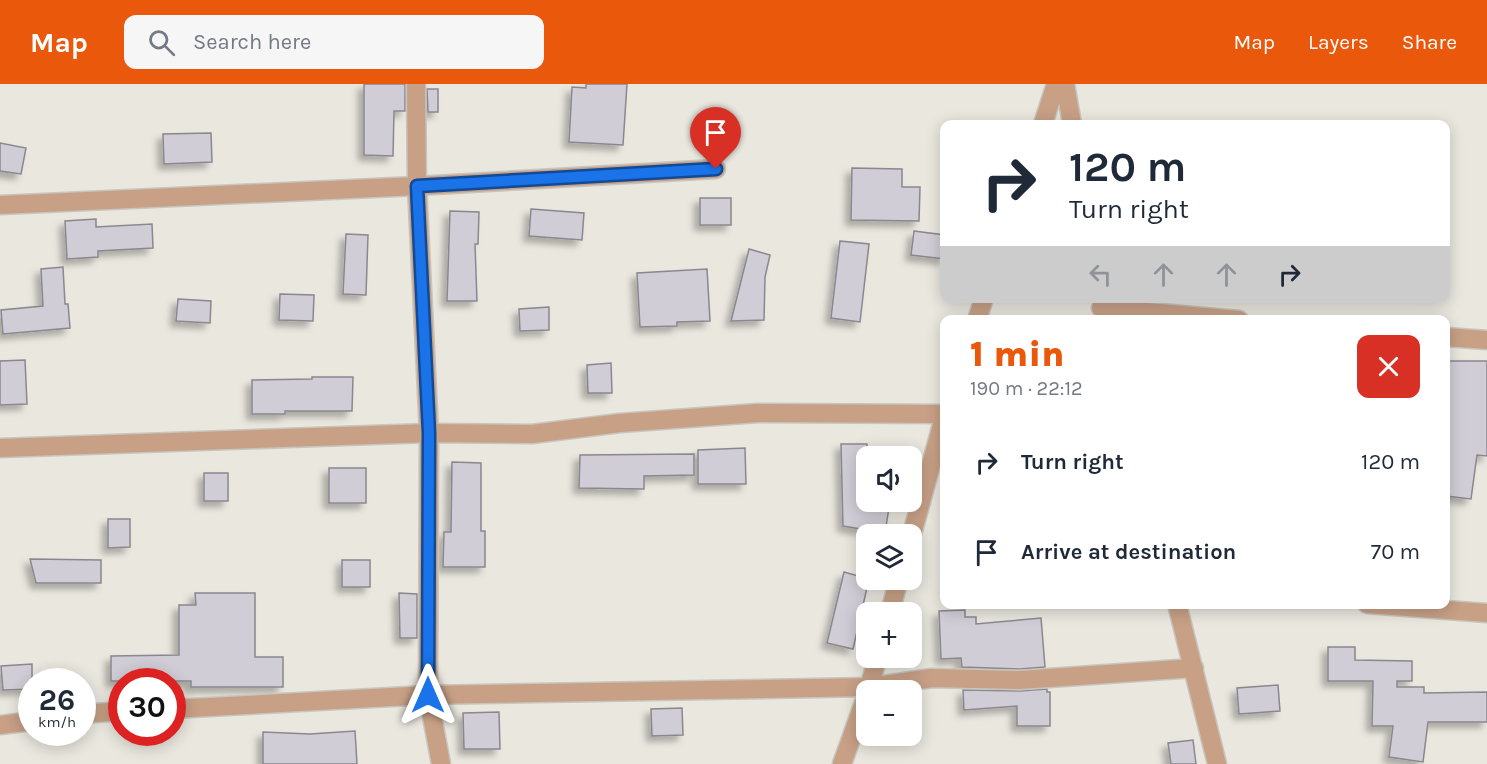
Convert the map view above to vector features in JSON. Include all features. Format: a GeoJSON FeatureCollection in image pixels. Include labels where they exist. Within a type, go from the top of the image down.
{"type":"FeatureCollection","features":[{"type":"Feature","properties":{"kind":"street"},"geometry":{"type":"LineString","coordinates":[[417,84],[417,186],[429,433],[428,695],[441,764]]}},
{"type":"Feature","properties":{"kind":"street"},"geometry":{"type":"LineString","coordinates":[[1044,120],[1056,84]]}},
{"type":"Feature","properties":{"kind":"street"},"geometry":{"type":"LineString","coordinates":[[1065,84],[1071,120]]}},
{"type":"Feature","properties":{"kind":"street"},"geometry":{"type":"LineString","coordinates":[[0,205],[417,186],[716,169]]}},
{"type":"Feature","properties":{"kind":"street"},"geometry":{"type":"LineString","coordinates":[[1102,309],[1177,315]]}},
{"type":"Feature","properties":{"kind":"street"},"geometry":{"type":"LineString","coordinates":[[1450,337],[1487,340]]}},
{"type":"Feature","properties":{"kind":"street"},"geometry":{"type":"LineString","coordinates":[[0,448],[429,433],[532,434],[620,423],[758,413],[940,414]]}},
{"type":"Feature","properties":{"kind":"street"},"geometry":{"type":"LineString","coordinates":[[915,524],[940,432]]}},
{"type":"Feature","properties":{"kind":"street"},"geometry":{"type":"LineString","coordinates":[[1178,609],[1217,764]]}},
{"type":"Feature","properties":{"kind":"street"},"geometry":{"type":"LineString","coordinates":[[1427,609],[1487,614]]}},
{"type":"Feature","properties":{"kind":"street"},"geometry":{"type":"LineString","coordinates":[[921,680],[932,678],[1020,680],[1194,668]]}},
{"type":"Feature","properties":{"kind":"street"},"geometry":{"type":"LineString","coordinates":[[186,708],[428,695],[856,690]]}},
{"type":"Feature","properties":{"kind":"street"},"geometry":{"type":"LineString","coordinates":[[0,724],[18,722]]}},
{"type":"Feature","properties":{"kind":"street"},"geometry":{"type":"LineString","coordinates":[[842,764],[856,724]]}},
{"type":"Feature","properties":{"kind":"building"},"geometry":{"type":"Polygon","coordinates":[[[364,84],[405,84],[405,111],[394,111],[393,156],[364,155],[364,84]]]}},
{"type":"Feature","properties":{"kind":"building"},"geometry":{"type":"Polygon","coordinates":[[[586,84],[627,84],[623,145],[569,142],[572,87],[586,88],[586,84]]]}},
{"type":"Feature","properties":{"kind":"building"},"geometry":{"type":"Polygon","coordinates":[[[427,89],[438,89],[438,112],[428,112],[427,89]]]}},
{"type":"Feature","properties":{"kind":"building"},"geometry":{"type":"Polygon","coordinates":[[[211,133],[212,162],[164,164],[163,134],[211,133]]]}},
{"type":"Feature","properties":{"kind":"building"},"geometry":{"type":"Polygon","coordinates":[[[0,143],[26,148],[21,174],[0,171],[0,143]]]}},
{"type":"Feature","properties":{"kind":"building"},"geometry":{"type":"Polygon","coordinates":[[[852,168],[902,169],[902,187],[920,187],[919,221],[851,220],[852,168]]]}},
{"type":"Feature","properties":{"kind":"building"},"geometry":{"type":"Polygon","coordinates":[[[700,198],[731,198],[731,225],[700,225],[700,198]]]}},
{"type":"Feature","properties":{"kind":"building"},"geometry":{"type":"Polygon","coordinates":[[[531,209],[584,213],[582,240],[529,236],[531,209]]]}},
{"type":"Feature","properties":{"kind":"building"},"geometry":{"type":"Polygon","coordinates":[[[450,211],[479,212],[478,244],[475,244],[477,301],[447,301],[450,211]]]}},
{"type":"Feature","properties":{"kind":"building"},"geometry":{"type":"Polygon","coordinates":[[[96,219],[96,227],[152,224],[153,248],[98,251],[98,257],[67,259],[65,221],[96,219]]]}},
{"type":"Feature","properties":{"kind":"building"},"geometry":{"type":"Polygon","coordinates":[[[914,231],[940,234],[940,258],[911,255],[914,231]]]}},
{"type":"Feature","properties":{"kind":"building"},"geometry":{"type":"Polygon","coordinates":[[[346,234],[368,235],[366,295],[343,294],[346,234]]]}},
{"type":"Feature","properties":{"kind":"building"},"geometry":{"type":"Polygon","coordinates":[[[840,241],[869,244],[860,322],[831,318],[840,241]]]}},
{"type":"Feature","properties":{"kind":"building"},"geometry":{"type":"Polygon","coordinates":[[[749,249],[770,255],[765,277],[764,320],[731,321],[749,249]]]}},
{"type":"Feature","properties":{"kind":"building"},"geometry":{"type":"Polygon","coordinates":[[[63,267],[65,304],[68,304],[70,328],[3,334],[1,310],[43,306],[41,269],[63,267]]]}},
{"type":"Feature","properties":{"kind":"building"},"geometry":{"type":"Polygon","coordinates":[[[707,269],[710,321],[677,322],[677,326],[640,327],[637,273],[707,269]]]}},
{"type":"Feature","properties":{"kind":"building"},"geometry":{"type":"Polygon","coordinates":[[[280,294],[314,295],[313,321],[279,320],[280,294]]]}},
{"type":"Feature","properties":{"kind":"building"},"geometry":{"type":"Polygon","coordinates":[[[178,299],[211,301],[210,323],[176,321],[178,299]]]}},
{"type":"Feature","properties":{"kind":"building"},"geometry":{"type":"Polygon","coordinates":[[[549,307],[549,330],[520,331],[519,309],[549,307]]]}},
{"type":"Feature","properties":{"kind":"building"},"geometry":{"type":"Polygon","coordinates":[[[25,360],[27,404],[0,405],[0,361],[25,360]]]}},
{"type":"Feature","properties":{"kind":"building"},"geometry":{"type":"Polygon","coordinates":[[[1450,361],[1487,361],[1487,456],[1477,455],[1471,499],[1450,496],[1450,361]]]}},
{"type":"Feature","properties":{"kind":"building"},"geometry":{"type":"Polygon","coordinates":[[[611,363],[612,393],[588,393],[587,365],[611,363]]]}},
{"type":"Feature","properties":{"kind":"building"},"geometry":{"type":"Polygon","coordinates":[[[312,377],[353,377],[352,411],[285,411],[285,414],[252,414],[252,380],[312,379],[312,377]]]}},
{"type":"Feature","properties":{"kind":"building"},"geometry":{"type":"Polygon","coordinates":[[[841,444],[867,444],[867,446],[856,446],[856,512],[888,512],[886,524],[856,524],[856,528],[843,526],[841,444]]]}},
{"type":"Feature","properties":{"kind":"building"},"geometry":{"type":"Polygon","coordinates":[[[745,448],[746,484],[698,484],[698,450],[745,448]]]}},
{"type":"Feature","properties":{"kind":"building"},"geometry":{"type":"Polygon","coordinates":[[[694,454],[694,475],[644,476],[644,489],[579,488],[580,455],[694,454]]]}},
{"type":"Feature","properties":{"kind":"building"},"geometry":{"type":"Polygon","coordinates":[[[452,462],[481,463],[481,531],[485,531],[485,567],[443,567],[444,532],[451,532],[452,462]]]}},
{"type":"Feature","properties":{"kind":"building"},"geometry":{"type":"Polygon","coordinates":[[[329,468],[366,468],[366,503],[329,503],[329,468]]]}},
{"type":"Feature","properties":{"kind":"building"},"geometry":{"type":"Polygon","coordinates":[[[204,473],[228,473],[228,501],[204,501],[204,473]]]}},
{"type":"Feature","properties":{"kind":"building"},"geometry":{"type":"Polygon","coordinates":[[[108,519],[130,519],[130,547],[108,548],[108,519]]]}},
{"type":"Feature","properties":{"kind":"building"},"geometry":{"type":"Polygon","coordinates":[[[30,559],[101,560],[101,583],[36,583],[30,559]]]}},
{"type":"Feature","properties":{"kind":"building"},"geometry":{"type":"Polygon","coordinates":[[[342,560],[370,560],[370,587],[342,587],[342,560]]]}},
{"type":"Feature","properties":{"kind":"building"},"geometry":{"type":"Polygon","coordinates":[[[844,572],[856,575],[856,590],[866,590],[864,602],[856,602],[856,636],[853,649],[827,643],[844,572]]]}},
{"type":"Feature","properties":{"kind":"building"},"geometry":{"type":"Polygon","coordinates":[[[195,593],[255,593],[255,657],[283,657],[283,687],[191,687],[191,681],[186,681],[186,668],[111,668],[111,656],[179,655],[179,605],[196,605],[195,593]]]}},
{"type":"Feature","properties":{"kind":"building"},"geometry":{"type":"Polygon","coordinates":[[[399,593],[417,594],[417,638],[400,638],[399,593]]]}},
{"type":"Feature","properties":{"kind":"building"},"geometry":{"type":"Polygon","coordinates":[[[965,610],[965,617],[976,617],[976,624],[1041,618],[1045,667],[1020,669],[962,667],[961,658],[941,659],[939,611],[965,610]]]}},
{"type":"Feature","properties":{"kind":"building"},"geometry":{"type":"Polygon","coordinates":[[[1328,647],[1355,647],[1355,660],[1412,661],[1412,681],[1397,681],[1397,687],[1424,687],[1424,693],[1487,692],[1487,722],[1428,722],[1423,762],[1389,757],[1393,726],[1372,726],[1373,681],[1328,681],[1328,647]]]}},
{"type":"Feature","properties":{"kind":"building"},"geometry":{"type":"Polygon","coordinates":[[[32,664],[32,668],[18,668],[18,689],[3,690],[1,666],[32,664]]]}},
{"type":"Feature","properties":{"kind":"building"},"geometry":{"type":"Polygon","coordinates":[[[1278,685],[1280,711],[1239,714],[1237,688],[1278,685]]]}},
{"type":"Feature","properties":{"kind":"building"},"geometry":{"type":"Polygon","coordinates":[[[1047,689],[1047,692],[1050,692],[1050,726],[1017,726],[1017,706],[964,710],[963,690],[1047,689]]]}},
{"type":"Feature","properties":{"kind":"building"},"geometry":{"type":"Polygon","coordinates":[[[682,708],[683,735],[652,736],[651,709],[682,708]]]}},
{"type":"Feature","properties":{"kind":"building"},"geometry":{"type":"Polygon","coordinates":[[[499,712],[500,749],[464,749],[463,713],[499,712]]]}},
{"type":"Feature","properties":{"kind":"building"},"geometry":{"type":"Polygon","coordinates":[[[355,731],[357,764],[263,764],[263,732],[310,734],[355,731]]]}},
{"type":"Feature","properties":{"kind":"building"},"geometry":{"type":"Polygon","coordinates":[[[1193,740],[1196,764],[1171,764],[1168,743],[1193,740]]]}},
{"type":"Feature","properties":{"kind":"route"},"geometry":{"type":"LineString","coordinates":[[428,695],[429,433],[417,186],[716,169]]}}]}
